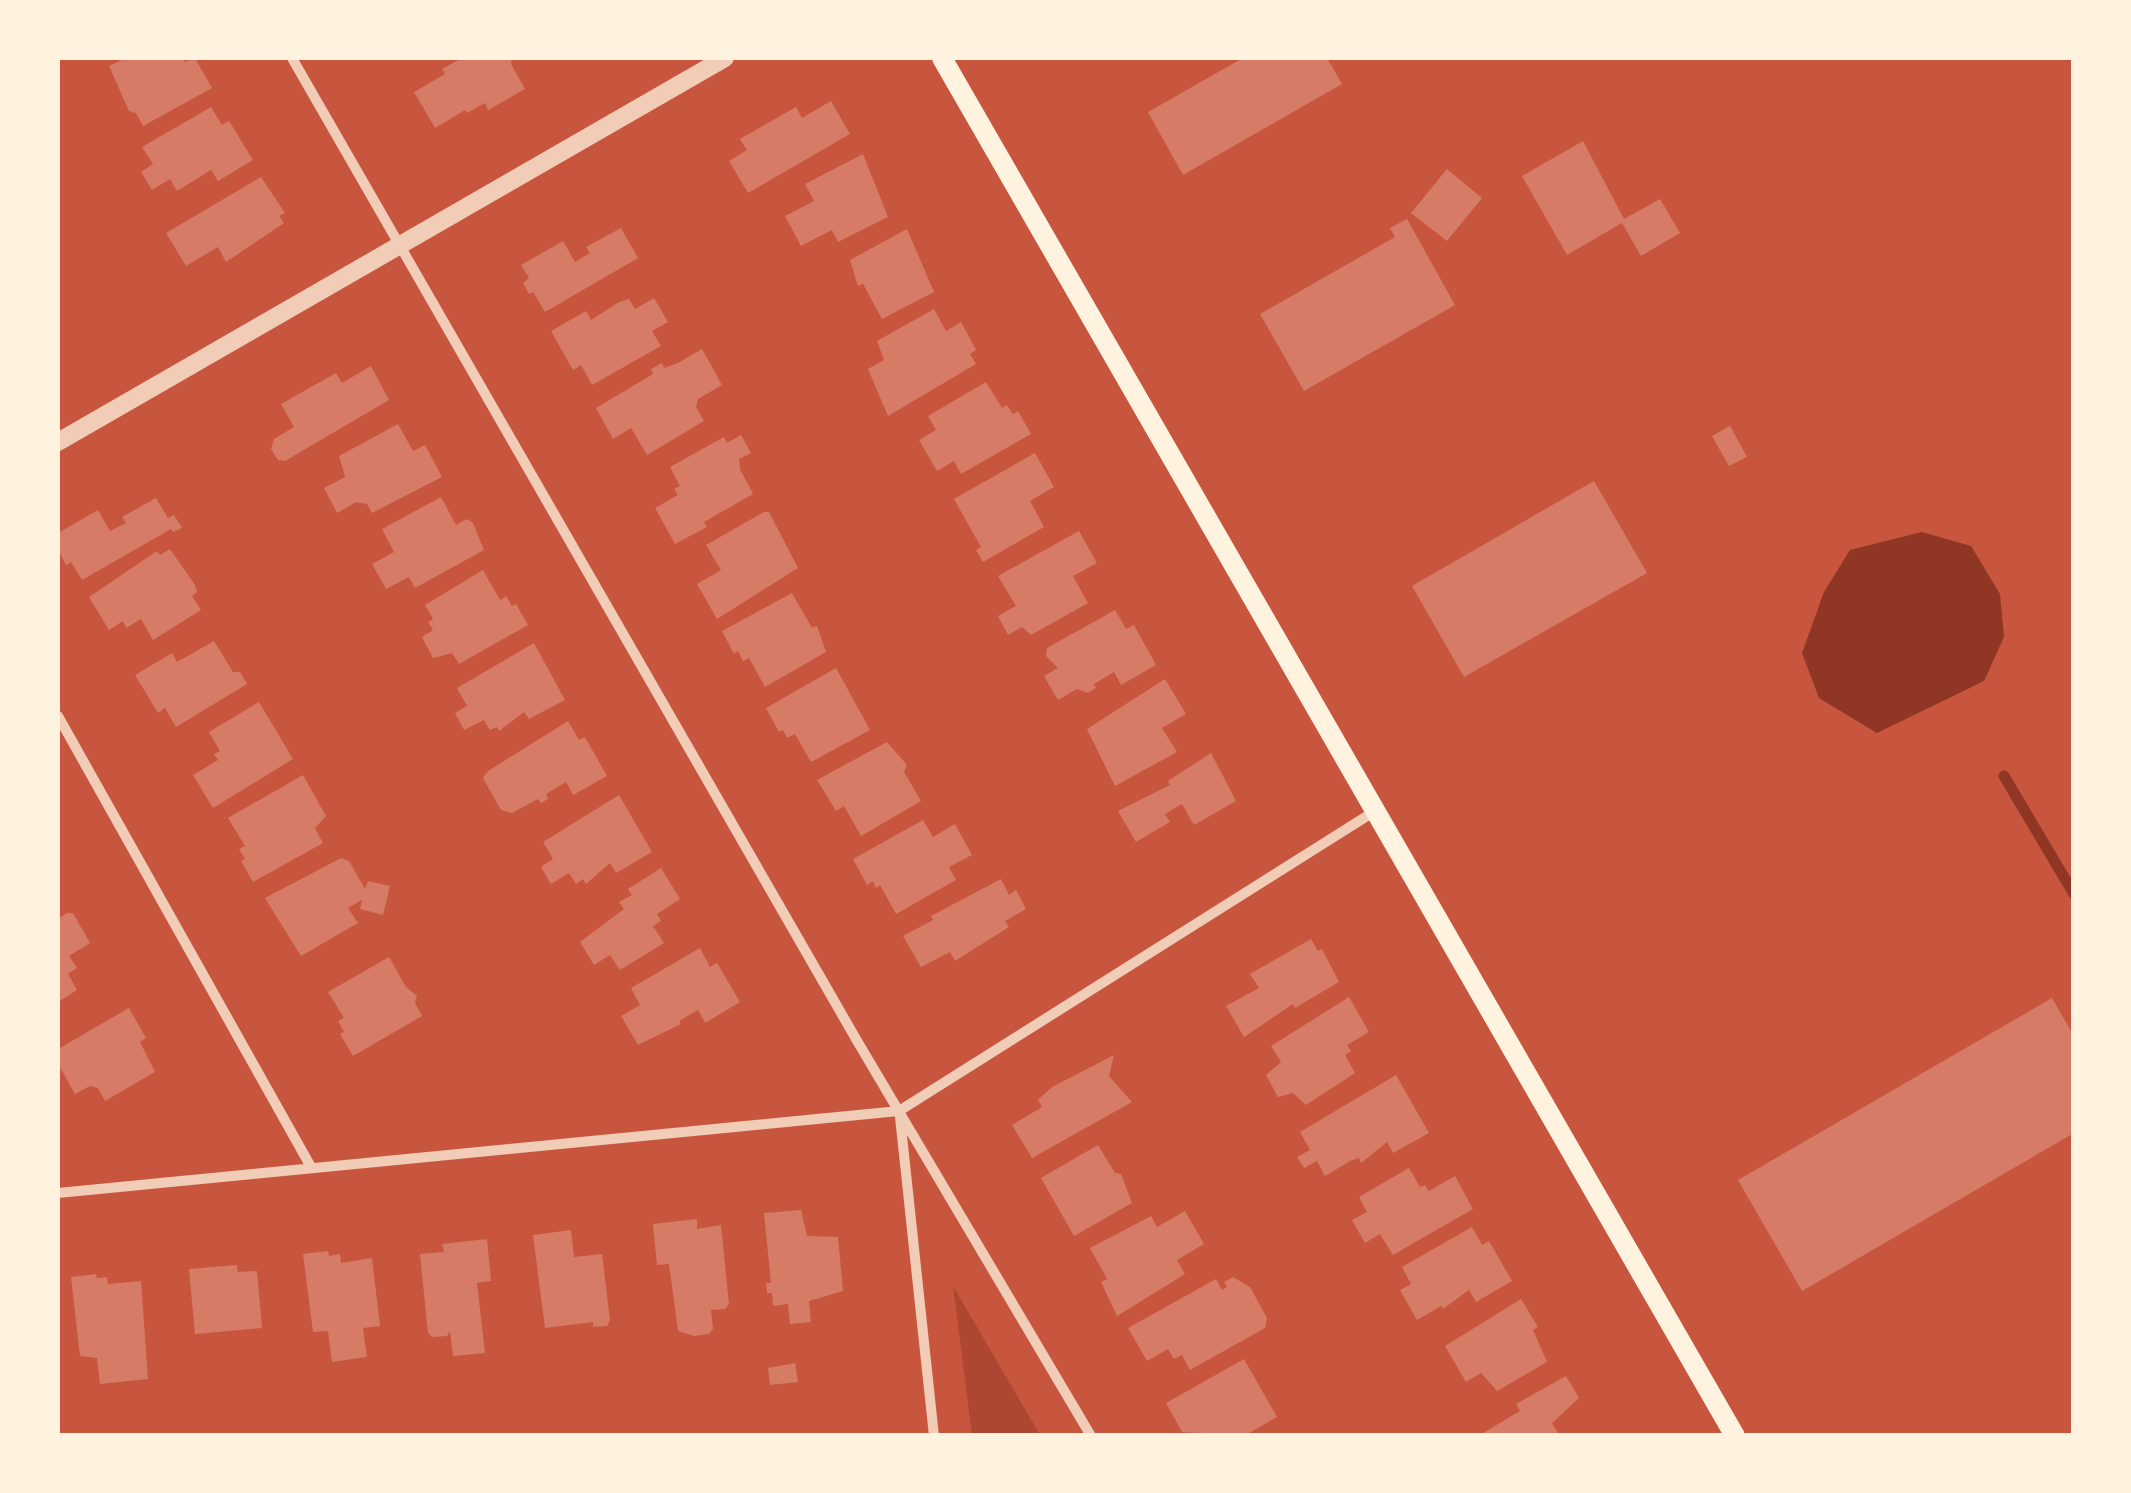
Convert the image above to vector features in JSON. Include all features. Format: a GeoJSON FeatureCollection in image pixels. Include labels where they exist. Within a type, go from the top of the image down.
{"type":"FeatureCollection","features":[{"type":"Feature","properties":{"kind":"main road"},"geometry":{"type":"LineString","coordinates":[[942,58],[1735,1436]]}},
{"type":"Feature","properties":{"kind":"street"},"geometry":{"type":"LineString","coordinates":[[292,58],[1090,1436]]}},
{"type":"Feature","properties":{"kind":"street"},"geometry":{"type":"LineString","coordinates":[[58,442],[725,58]]}},
{"type":"Feature","properties":{"kind":"street"},"geometry":{"type":"LineString","coordinates":[[58,716],[311,1167]]}},
{"type":"Feature","properties":{"kind":"street"},"geometry":{"type":"LineString","coordinates":[[58,1193],[899,1111],[1375,811]]}},
{"type":"Feature","properties":{"kind":"street"},"geometry":{"type":"LineString","coordinates":[[899,1111],[934,1436]]}},
{"type":"Feature","properties":{"kind":"shaded area"},"geometry":{"type":"Polygon","coordinates":[[[1922,532],[1971,546],[2000,594],[2004,637],[1984,681],[1877,733],[1819,698],[1802,653],[1824,592],[1850,550],[1922,532]]]}},
{"type":"Feature","properties":{"kind":"shaded area"},"geometry":{"type":"Polygon","coordinates":[[[953,1286],[1040,1435],[972,1435],[953,1286]]]}},
{"type":"Feature","properties":{"kind":"building"},"geometry":{"type":"Polygon","coordinates":[[[126,58],[183,58],[185,62],[195,58],[212,88],[143,126],[136,113],[129,111],[109,66],[126,58]]]}},
{"type":"Feature","properties":{"kind":"building"},"geometry":{"type":"Polygon","coordinates":[[[462,58],[512,58],[511,64],[525,89],[488,110],[485,103],[467,113],[465,110],[435,128],[414,92],[445,74],[442,69],[462,58]]]}},
{"type":"Feature","properties":{"kind":"building"},"geometry":{"type":"Polygon","coordinates":[[[1243,58],[1327,58],[1342,84],[1183,175],[1148,112],[1243,58]]]}},
{"type":"Feature","properties":{"kind":"building"},"geometry":{"type":"Polygon","coordinates":[[[831,101],[850,134],[748,193],[729,161],[747,150],[740,139],[796,107],[802,118],[831,101]]]}},
{"type":"Feature","properties":{"kind":"building"},"geometry":{"type":"Polygon","coordinates":[[[211,107],[222,125],[229,121],[253,160],[218,181],[211,170],[177,191],[170,179],[152,190],[141,172],[153,164],[142,147],[211,107]]]}},
{"type":"Feature","properties":{"kind":"building"},"geometry":{"type":"Polygon","coordinates":[[[1583,141],[1624,219],[1660,199],[1680,233],[1641,256],[1622,223],[1567,255],[1522,176],[1583,141]]]}},
{"type":"Feature","properties":{"kind":"building"},"geometry":{"type":"Polygon","coordinates":[[[863,154],[888,217],[838,242],[832,230],[801,246],[785,216],[814,201],[805,184],[863,154]]]}},
{"type":"Feature","properties":{"kind":"building"},"geometry":{"type":"Polygon","coordinates":[[[1447,169],[1482,198],[1447,241],[1411,213],[1447,169]]]}},
{"type":"Feature","properties":{"kind":"building"},"geometry":{"type":"Polygon","coordinates":[[[261,177],[285,213],[279,216],[284,223],[226,262],[218,247],[186,266],[166,233],[261,177]]]}},
{"type":"Feature","properties":{"kind":"building"},"geometry":{"type":"Polygon","coordinates":[[[1407,219],[1455,305],[1304,391],[1260,314],[1395,237],[1390,228],[1407,219]]]}},
{"type":"Feature","properties":{"kind":"building"},"geometry":{"type":"Polygon","coordinates":[[[621,228],[638,258],[545,312],[523,283],[529,278],[521,265],[563,241],[575,262],[590,253],[586,247],[621,228]]]}},
{"type":"Feature","properties":{"kind":"building"},"geometry":{"type":"Polygon","coordinates":[[[907,229],[934,292],[882,319],[863,284],[858,286],[850,260],[907,229]]]}},
{"type":"Feature","properties":{"kind":"building"},"geometry":{"type":"Polygon","coordinates":[[[654,298],[668,322],[652,331],[661,346],[592,385],[581,365],[573,370],[551,331],[586,311],[591,320],[619,302],[629,299],[635,309],[654,298]]]}},
{"type":"Feature","properties":{"kind":"building"},"geometry":{"type":"Polygon","coordinates":[[[934,309],[946,331],[961,322],[976,350],[970,354],[976,364],[888,416],[868,369],[884,360],[877,341],[934,309]]]}},
{"type":"Feature","properties":{"kind":"building"},"geometry":{"type":"Polygon","coordinates":[[[702,349],[722,385],[698,399],[696,407],[704,421],[647,455],[631,428],[613,439],[596,408],[653,374],[651,369],[662,363],[664,368],[678,363],[702,349]]]}},
{"type":"Feature","properties":{"kind":"building"},"geometry":{"type":"Polygon","coordinates":[[[371,366],[389,400],[285,461],[278,460],[271,449],[274,439],[294,427],[281,404],[336,373],[342,383],[371,366]]]}},
{"type":"Feature","properties":{"kind":"building"},"geometry":{"type":"Polygon","coordinates":[[[986,382],[1002,408],[1007,405],[1013,414],[1018,411],[1031,434],[961,474],[954,461],[937,471],[919,440],[936,430],[928,416],[986,382]]]}},
{"type":"Feature","properties":{"kind":"building"},"geometry":{"type":"Polygon","coordinates":[[[398,424],[413,451],[425,445],[442,477],[372,513],[367,504],[356,502],[337,513],[324,488],[345,477],[339,456],[398,424]]]}},
{"type":"Feature","properties":{"kind":"building"},"geometry":{"type":"Polygon","coordinates":[[[1730,426],[1747,457],[1729,466],[1712,436],[1730,426]]]}},
{"type":"Feature","properties":{"kind":"building"},"geometry":{"type":"Polygon","coordinates":[[[741,435],[751,453],[739,459],[740,469],[753,494],[675,544],[655,508],[678,495],[674,489],[680,486],[670,467],[724,437],[727,443],[741,435]]]}},
{"type":"Feature","properties":{"kind":"building"},"geometry":{"type":"Polygon","coordinates":[[[1035,453],[1054,487],[1030,501],[1044,527],[983,562],[976,550],[981,547],[954,499],[1035,453]]]}},
{"type":"Feature","properties":{"kind":"building"},"geometry":{"type":"Polygon","coordinates":[[[1594,481],[1647,573],[1464,677],[1412,586],[1594,481]]]}},
{"type":"Feature","properties":{"kind":"building"},"geometry":{"type":"Polygon","coordinates":[[[441,497],[456,525],[467,519],[473,523],[484,550],[415,588],[409,577],[386,589],[372,564],[394,552],[382,529],[441,497]]]}},
{"type":"Feature","properties":{"kind":"building"},"geometry":{"type":"Polygon","coordinates":[[[156,498],[168,518],[174,515],[182,528],[173,532],[171,529],[82,580],[71,562],[66,565],[58,550],[58,533],[98,510],[110,531],[126,523],[122,517],[156,498]]]}},
{"type":"Feature","properties":{"kind":"building"},"geometry":{"type":"Polygon","coordinates":[[[769,512],[798,568],[717,619],[697,584],[721,570],[706,545],[769,512]]]}},
{"type":"Feature","properties":{"kind":"building"},"geometry":{"type":"Polygon","coordinates":[[[1079,531],[1097,563],[1073,576],[1088,603],[1031,635],[1022,627],[1008,635],[998,616],[1016,606],[998,576],[1079,531]]]}},
{"type":"Feature","properties":{"kind":"building"},"geometry":{"type":"Polygon","coordinates":[[[170,549],[195,585],[197,592],[192,596],[201,610],[153,640],[141,619],[126,628],[123,621],[109,630],[89,597],[157,551],[160,555],[170,549]]]}},
{"type":"Feature","properties":{"kind":"building"},"geometry":{"type":"Polygon","coordinates":[[[483,570],[500,600],[506,596],[512,606],[516,604],[528,625],[459,664],[452,653],[433,658],[422,637],[433,630],[428,622],[433,619],[425,605],[483,570]]]}},
{"type":"Feature","properties":{"kind":"building"},"geometry":{"type":"Polygon","coordinates":[[[792,593],[812,628],[817,626],[826,652],[765,687],[749,658],[743,661],[738,651],[734,654],[722,631],[792,593]]]}},
{"type":"Feature","properties":{"kind":"building"},"geometry":{"type":"Polygon","coordinates":[[[1115,610],[1126,629],[1134,625],[1156,665],[1121,685],[1114,672],[1094,684],[1096,688],[1088,693],[1077,689],[1058,700],[1044,676],[1058,668],[1046,656],[1047,648],[1115,610]]]}},
{"type":"Feature","properties":{"kind":"building"},"geometry":{"type":"Polygon","coordinates":[[[214,641],[233,672],[240,672],[247,684],[176,727],[165,708],[158,713],[135,675],[172,653],[177,662],[214,641]]]}},
{"type":"Feature","properties":{"kind":"building"},"geometry":{"type":"Polygon","coordinates":[[[534,643],[565,700],[529,719],[524,712],[499,731],[497,727],[490,730],[484,720],[464,730],[455,713],[467,706],[457,688],[534,643]]]}},
{"type":"Feature","properties":{"kind":"building"},"geometry":{"type":"Polygon","coordinates":[[[836,668],[870,730],[811,762],[795,734],[787,738],[783,730],[779,732],[766,708],[836,668]]]}},
{"type":"Feature","properties":{"kind":"building"},"geometry":{"type":"Polygon","coordinates":[[[1165,679],[1186,714],[1162,728],[1177,752],[1115,786],[1087,729],[1165,679]]]}},
{"type":"Feature","properties":{"kind":"building"},"geometry":{"type":"Polygon","coordinates":[[[259,702],[293,759],[213,808],[193,775],[218,760],[214,754],[220,751],[209,732],[259,702]]]}},
{"type":"Feature","properties":{"kind":"building"},"geometry":{"type":"Polygon","coordinates":[[[568,721],[579,740],[585,737],[607,776],[573,795],[566,782],[546,794],[548,799],[541,803],[538,799],[512,813],[501,810],[483,778],[488,771],[568,721]]]}},
{"type":"Feature","properties":{"kind":"building"},"geometry":{"type":"Polygon","coordinates":[[[887,742],[907,765],[904,772],[921,801],[861,836],[844,806],[836,811],[817,780],[887,742]]]}},
{"type":"Feature","properties":{"kind":"building"},"geometry":{"type":"Polygon","coordinates":[[[1211,753],[1236,801],[1194,825],[1182,804],[1165,814],[1170,822],[1136,842],[1118,811],[1170,785],[1168,781],[1211,753]]]}},
{"type":"Feature","properties":{"kind":"building"},"geometry":{"type":"Polygon","coordinates":[[[303,775],[326,816],[315,828],[323,843],[253,882],[241,861],[245,859],[239,849],[245,846],[228,818],[303,775]]]}},
{"type":"Feature","properties":{"kind":"building"},"geometry":{"type":"Polygon","coordinates":[[[619,795],[652,852],[616,873],[610,863],[586,884],[583,879],[576,884],[569,873],[551,884],[541,867],[553,859],[543,842],[619,795]]]}},
{"type":"Feature","properties":{"kind":"building"},"geometry":{"type":"Polygon","coordinates":[[[923,820],[933,837],[955,824],[972,855],[949,867],[956,880],[896,914],[880,885],[876,888],[873,881],[867,885],[853,859],[923,820]]]}},
{"type":"Feature","properties":{"kind":"building"},"geometry":{"type":"Polygon","coordinates":[[[341,858],[349,861],[365,889],[368,881],[390,886],[383,915],[360,909],[362,900],[348,908],[358,923],[301,956],[265,898],[341,858]]]}},
{"type":"Feature","properties":{"kind":"building"},"geometry":{"type":"Polygon","coordinates":[[[661,868],[680,899],[657,914],[661,921],[653,926],[664,943],[620,970],[610,955],[594,965],[580,942],[624,909],[619,902],[632,895],[628,889],[661,868]]]}},
{"type":"Feature","properties":{"kind":"building"},"geometry":{"type":"Polygon","coordinates":[[[1001,879],[1009,895],[1016,890],[1026,909],[1005,921],[1009,927],[955,961],[950,952],[921,967],[903,936],[933,920],[931,916],[1001,879]]]}},
{"type":"Feature","properties":{"kind":"building"},"geometry":{"type":"Polygon","coordinates":[[[73,913],[90,943],[69,956],[77,968],[68,974],[77,990],[58,1002],[58,919],[73,913]]]}},
{"type":"Feature","properties":{"kind":"building"},"geometry":{"type":"Polygon","coordinates":[[[1311,939],[1318,951],[1322,949],[1339,982],[1295,1008],[1293,1004],[1244,1037],[1226,1006],[1259,988],[1250,974],[1311,939]]]}},
{"type":"Feature","properties":{"kind":"building"},"geometry":{"type":"Polygon","coordinates":[[[700,948],[710,967],[717,963],[740,1002],[705,1023],[698,1010],[679,1021],[681,1024],[638,1045],[621,1016],[640,1005],[631,988],[700,948]]]}},
{"type":"Feature","properties":{"kind":"building"},"geometry":{"type":"Polygon","coordinates":[[[389,957],[406,987],[417,996],[415,1003],[422,1016],[353,1056],[340,1034],[344,1032],[338,1021],[344,1018],[328,992],[389,957]]]}},
{"type":"Feature","properties":{"kind":"building"},"geometry":{"type":"Polygon","coordinates":[[[1349,997],[1369,1032],[1347,1045],[1351,1051],[1345,1055],[1355,1073],[1306,1105],[1293,1093],[1278,1097],[1266,1075],[1281,1062],[1271,1046],[1349,997]]]}},
{"type":"Feature","properties":{"kind":"building"},"geometry":{"type":"Polygon","coordinates":[[[2052,998],[2074,1036],[2074,1133],[1802,1291],[1738,1180],[2052,998]]]}},
{"type":"Feature","properties":{"kind":"building"},"geometry":{"type":"Polygon","coordinates":[[[129,1008],[146,1038],[140,1042],[155,1072],[105,1101],[98,1088],[90,1086],[75,1094],[58,1064],[58,1049],[129,1008]]]}},
{"type":"Feature","properties":{"kind":"building"},"geometry":{"type":"Polygon","coordinates":[[[1114,1055],[1109,1076],[1132,1102],[1032,1158],[1012,1125],[1042,1107],[1038,1100],[1052,1087],[1114,1055]]]}},
{"type":"Feature","properties":{"kind":"building"},"geometry":{"type":"Polygon","coordinates":[[[1396,1075],[1429,1133],[1393,1153],[1387,1142],[1361,1163],[1359,1158],[1350,1161],[1325,1176],[1317,1161],[1304,1168],[1297,1157],[1310,1150],[1300,1132],[1396,1075]]]}},
{"type":"Feature","properties":{"kind":"building"},"geometry":{"type":"Polygon","coordinates":[[[1098,1145],[1115,1173],[1121,1174],[1132,1203],[1074,1236],[1041,1178],[1098,1145]]]}},
{"type":"Feature","properties":{"kind":"building"},"geometry":{"type":"Polygon","coordinates":[[[1409,1168],[1420,1187],[1425,1185],[1429,1191],[1455,1176],[1473,1209],[1393,1255],[1380,1234],[1365,1243],[1352,1220],[1367,1212],[1359,1197],[1409,1168]]]}},
{"type":"Feature","properties":{"kind":"building"},"geometry":{"type":"Polygon","coordinates":[[[801,1210],[807,1236],[838,1237],[843,1291],[809,1301],[811,1322],[790,1324],[788,1304],[773,1306],[772,1293],[767,1293],[766,1283],[771,1283],[764,1213],[801,1210]]]}},
{"type":"Feature","properties":{"kind":"building"},"geometry":{"type":"Polygon","coordinates":[[[1185,1211],[1204,1244],[1177,1260],[1185,1274],[1117,1316],[1101,1282],[1107,1279],[1090,1248],[1151,1216],[1157,1227],[1185,1211]]]}},
{"type":"Feature","properties":{"kind":"building"},"geometry":{"type":"Polygon","coordinates":[[[697,1219],[697,1229],[721,1225],[729,1304],[725,1309],[711,1310],[713,1329],[709,1334],[694,1336],[678,1331],[669,1264],[657,1265],[653,1224],[697,1219]]]}},
{"type":"Feature","properties":{"kind":"building"},"geometry":{"type":"Polygon","coordinates":[[[1472,1227],[1482,1245],[1489,1241],[1512,1281],[1476,1302],[1469,1290],[1443,1309],[1441,1306],[1417,1320],[1400,1290],[1411,1284],[1402,1267],[1472,1227]]]}},
{"type":"Feature","properties":{"kind":"building"},"geometry":{"type":"Polygon","coordinates":[[[571,1230],[574,1257],[602,1254],[610,1320],[607,1326],[593,1327],[593,1322],[545,1328],[533,1235],[571,1230]]]}},
{"type":"Feature","properties":{"kind":"building"},"geometry":{"type":"Polygon","coordinates":[[[487,1239],[491,1281],[477,1283],[485,1353],[453,1356],[450,1331],[447,1336],[432,1337],[428,1333],[420,1254],[444,1252],[442,1244],[487,1239]]]}},
{"type":"Feature","properties":{"kind":"building"},"geometry":{"type":"Polygon","coordinates":[[[328,1251],[329,1256],[340,1254],[341,1263],[372,1258],[380,1326],[363,1328],[367,1357],[332,1362],[328,1331],[313,1332],[303,1254],[328,1251]]]}},
{"type":"Feature","properties":{"kind":"building"},"geometry":{"type":"Polygon","coordinates":[[[237,1265],[238,1272],[257,1271],[262,1328],[195,1334],[189,1269],[237,1265]]]}},
{"type":"Feature","properties":{"kind":"building"},"geometry":{"type":"Polygon","coordinates":[[[96,1274],[97,1278],[107,1277],[108,1284],[141,1281],[148,1379],[100,1384],[97,1358],[80,1356],[71,1277],[96,1274]]]}},
{"type":"Feature","properties":{"kind":"building"},"geometry":{"type":"Polygon","coordinates":[[[1233,1277],[1250,1287],[1267,1318],[1265,1328],[1190,1370],[1182,1355],[1174,1359],[1168,1349],[1147,1361],[1128,1328],[1216,1279],[1222,1290],[1227,1287],[1224,1282],[1233,1277]]]}},
{"type":"Feature","properties":{"kind":"building"},"geometry":{"type":"Polygon","coordinates":[[[1521,1299],[1538,1327],[1533,1330],[1547,1362],[1497,1391],[1481,1373],[1466,1382],[1445,1346],[1521,1299]]]}},
{"type":"Feature","properties":{"kind":"building"},"geometry":{"type":"Polygon","coordinates":[[[1244,1359],[1277,1417],[1244,1436],[1182,1432],[1166,1403],[1244,1359]]]}},
{"type":"Feature","properties":{"kind":"building"},"geometry":{"type":"Polygon","coordinates":[[[795,1363],[798,1382],[770,1385],[768,1368],[795,1363]]]}},
{"type":"Feature","properties":{"kind":"building"},"geometry":{"type":"Polygon","coordinates":[[[1566,1376],[1579,1398],[1552,1423],[1560,1436],[1478,1436],[1520,1411],[1516,1404],[1566,1376]]]}},
{"type":"Feature","properties":{"kind":"waterway"},"geometry":{"type":"LineString","coordinates":[[2004,776],[2074,894]]}}]}
